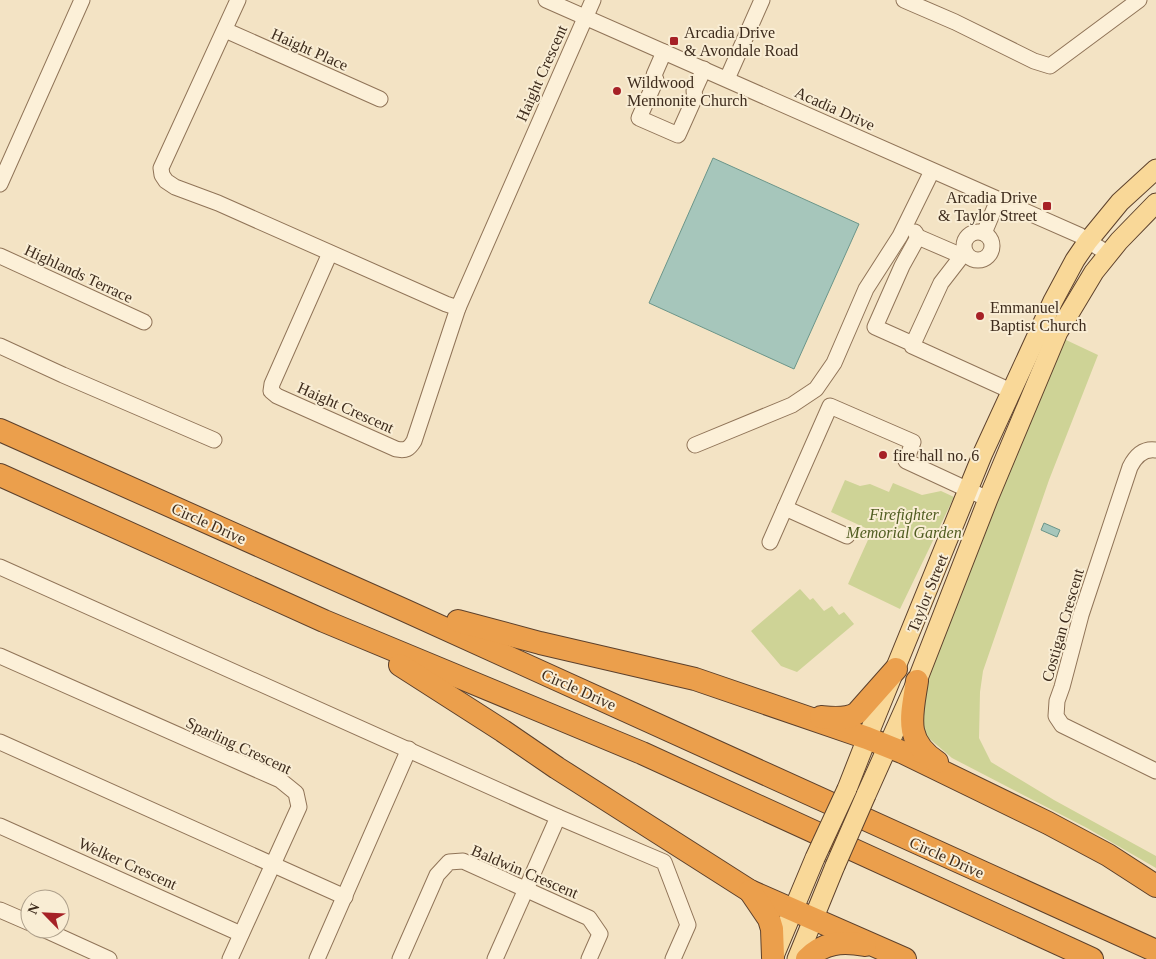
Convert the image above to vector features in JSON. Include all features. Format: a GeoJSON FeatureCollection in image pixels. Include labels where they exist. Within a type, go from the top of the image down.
{"type":"FeatureCollection","features":[{"type":"Feature","properties":{"kind":"highway","name":"Circle Drive"},"geometry":{"type":"LineString","coordinates":[[0,430],[1156,951]]}},
{"type":"Feature","properties":{"kind":"highway","name":"Circle Drive"},"geometry":{"type":"LineString","coordinates":[[0,475],[324,621],[642,752],[1092,959]]}},
{"type":"Feature","properties":{"kind":"highway"},"geometry":{"type":"LineString","coordinates":[[227,531],[366,588],[468,626],[695,679],[866,738],[996,798],[1108,855],[1156,886]]}},
{"type":"Feature","properties":{"kind":"highway"},"geometry":{"type":"LineString","coordinates":[[324,621],[343,636],[389,658],[416,674],[557,768],[750,891],[905,959]]}},
{"type":"Feature","properties":{"kind":"highway"},"geometry":{"type":"LineString","coordinates":[[784,710],[833,718],[852,716],[857,713],[896,668]]}},
{"type":"Feature","properties":{"kind":"highway"},"geometry":{"type":"LineString","coordinates":[[917,681],[912,721],[916,741],[931,758],[996,798]]}},
{"type":"Feature","properties":{"kind":"highway"},"geometry":{"type":"LineString","coordinates":[[750,891],[769,919],[772,928],[773,958]]}},
{"type":"Feature","properties":{"kind":"highway"},"geometry":{"type":"LineString","coordinates":[[807,959],[824,946],[848,942],[875,946]]}},
{"type":"Feature","properties":{"kind":"main road","name":"Taylor Street"},"geometry":{"type":"LineString","coordinates":[[773,958],[815,858],[847,789],[866,738],[968,490],[1053,301],[1075,260],[1088,241],[1120,202],[1156,169]]}},
{"type":"Feature","properties":{"kind":"main road","name":"Taylor Street"},"geometry":{"type":"LineString","coordinates":[[797,959],[835,866],[917,681],[988,499],[1058,332],[1094,272],[1138,220],[1156,203]]}},
{"type":"Feature","properties":{"kind":"street"},"geometry":{"type":"LineString","coordinates":[[0,184],[82,0]]}},
{"type":"Feature","properties":{"kind":"street"},"geometry":{"type":"LineString","coordinates":[[238,0],[161,168],[162,175],[166,181],[175,187],[218,203],[458,308]]}},
{"type":"Feature","properties":{"kind":"street","name":"Acadia Drive"},"geometry":{"type":"LineString","coordinates":[[546,0],[727,78],[1079,235],[1108,254]]}},
{"type":"Feature","properties":{"kind":"street","name":"Haight Crescent"},"geometry":{"type":"LineString","coordinates":[[330,253],[272,384],[271,391],[277,396],[404,451],[414,441],[458,308],[592,0]]}},
{"type":"Feature","properties":{"kind":"street"},"geometry":{"type":"LineString","coordinates":[[727,78],[762,0]]}},
{"type":"Feature","properties":{"kind":"street"},"geometry":{"type":"LineString","coordinates":[[904,0],[955,22],[1034,61],[1050,66],[1139,0]]}},
{"type":"Feature","properties":{"kind":"street","name":"Haight Place"},"geometry":{"type":"LineString","coordinates":[[225,30],[380,99]]}},
{"type":"Feature","properties":{"kind":"street"},"geometry":{"type":"LineString","coordinates":[[664,52],[654,75],[656,80],[639,118],[678,135],[695,98],[694,91],[704,69]]}},
{"type":"Feature","properties":{"kind":"street"},"geometry":{"type":"LineString","coordinates":[[695,445],[792,405],[816,389],[834,363],[866,289],[900,236],[932,171]]}},
{"type":"Feature","properties":{"kind":"street"},"geometry":{"type":"LineString","coordinates":[[984,233],[998,200]]}},
{"type":"Feature","properties":{"kind":"street"},"geometry":{"type":"LineString","coordinates":[[913,344],[940,283],[964,254],[964,244],[968,236],[976,232],[984,233],[991,240],[991,250],[986,258],[976,260],[964,254],[916,235],[875,327],[1011,391]]}},
{"type":"Feature","properties":{"kind":"street","name":"Highlands Terrace"},"geometry":{"type":"LineString","coordinates":[[0,256],[144,322]]}},
{"type":"Feature","properties":{"kind":"street"},"geometry":{"type":"LineString","coordinates":[[0,346],[214,440]]}},
{"type":"Feature","properties":{"kind":"street"},"geometry":{"type":"LineString","coordinates":[[770,542],[830,406],[913,442],[906,461],[988,499]]}},
{"type":"Feature","properties":{"kind":"street","name":"Costigan Crescent"},"geometry":{"type":"LineString","coordinates":[[1156,450],[1143,452],[1134,458],[1130,468],[1080,615],[1056,709],[1056,716],[1062,725],[1156,771]]}},
{"type":"Feature","properties":{"kind":"street"},"geometry":{"type":"LineString","coordinates":[[785,508],[847,536]]}},
{"type":"Feature","properties":{"kind":"street"},"geometry":{"type":"LineString","coordinates":[[0,566],[558,817],[664,862],[688,925],[673,959]]}},
{"type":"Feature","properties":{"kind":"street","name":"Sparling Crescent"},"geometry":{"type":"LineString","coordinates":[[0,656],[280,780],[296,794],[299,807],[230,959]]}},
{"type":"Feature","properties":{"kind":"street"},"geometry":{"type":"LineString","coordinates":[[0,742],[345,897]]}},
{"type":"Feature","properties":{"kind":"street"},"geometry":{"type":"LineString","coordinates":[[317,959],[409,749]]}},
{"type":"Feature","properties":{"kind":"street"},"geometry":{"type":"LineString","coordinates":[[494,959],[558,817]]}},
{"type":"Feature","properties":{"kind":"street","name":"Welker Crescent"},"geometry":{"type":"LineString","coordinates":[[0,826],[241,934]]}},
{"type":"Feature","properties":{"kind":"street","name":"Baldwin Crescent"},"geometry":{"type":"LineString","coordinates":[[400,959],[437,876],[449,862],[463,861],[589,918],[600,934],[589,959]]}},
{"type":"Feature","properties":{"kind":"street"},"geometry":{"type":"LineString","coordinates":[[0,910],[20,919]]}},
{"type":"Feature","properties":{"kind":"street"},"geometry":{"type":"LineString","coordinates":[[65,939],[109,959]]}},
{"type":"Feature","properties":{"kind":"green space"},"geometry":{"type":"Polygon","coordinates":[[[1064,339],[1098,355],[1049,480],[983,671],[980,692],[979,738],[991,762],[1054,800],[1156,856],[1156,868],[1087,828],[952,758],[924,734],[917,704],[985,522],[1064,339]]]}},
{"type":"Feature","properties":{"kind":"green space","name":"Firefighter Memorial Garden"},"geometry":{"type":"Polygon","coordinates":[[[845,480],[860,486],[870,484],[889,492],[893,483],[922,495],[941,491],[954,497],[900,609],[848,584],[872,531],[831,512],[845,480]]]}},
{"type":"Feature","properties":{"kind":"green space"},"geometry":{"type":"Polygon","coordinates":[[[800,589],[810,600],[813,598],[824,611],[832,606],[839,615],[844,612],[854,624],[797,672],[781,666],[751,631],[800,589]]]}},
{"type":"Feature","properties":{"kind":"water"},"geometry":{"type":"Polygon","coordinates":[[[713,158],[859,224],[794,369],[649,303],[713,158]]]}},
{"type":"Feature","properties":{"kind":"water"},"geometry":{"type":"Polygon","coordinates":[[[1044,523],[1060,530],[1057,537],[1041,530],[1044,523]]]}},
{"type":"Feature","properties":{"kind":"place","name":"Arcadia Drive & Avondale Road"},"geometry":{"type":"Point","coordinates":[674,41]}},
{"type":"Feature","properties":{"kind":"place","name":"Wildwood Mennonite Church"},"geometry":{"type":"Point","coordinates":[617,91]}},
{"type":"Feature","properties":{"kind":"place","name":"Arcadia Drive & Taylor Street"},"geometry":{"type":"Point","coordinates":[1047,206]}},
{"type":"Feature","properties":{"kind":"place","name":"Emmanuel Baptist Church"},"geometry":{"type":"Point","coordinates":[980,316]}},
{"type":"Feature","properties":{"kind":"place","name":"fire hall no. 6"},"geometry":{"type":"Point","coordinates":[883,455]}}]}
